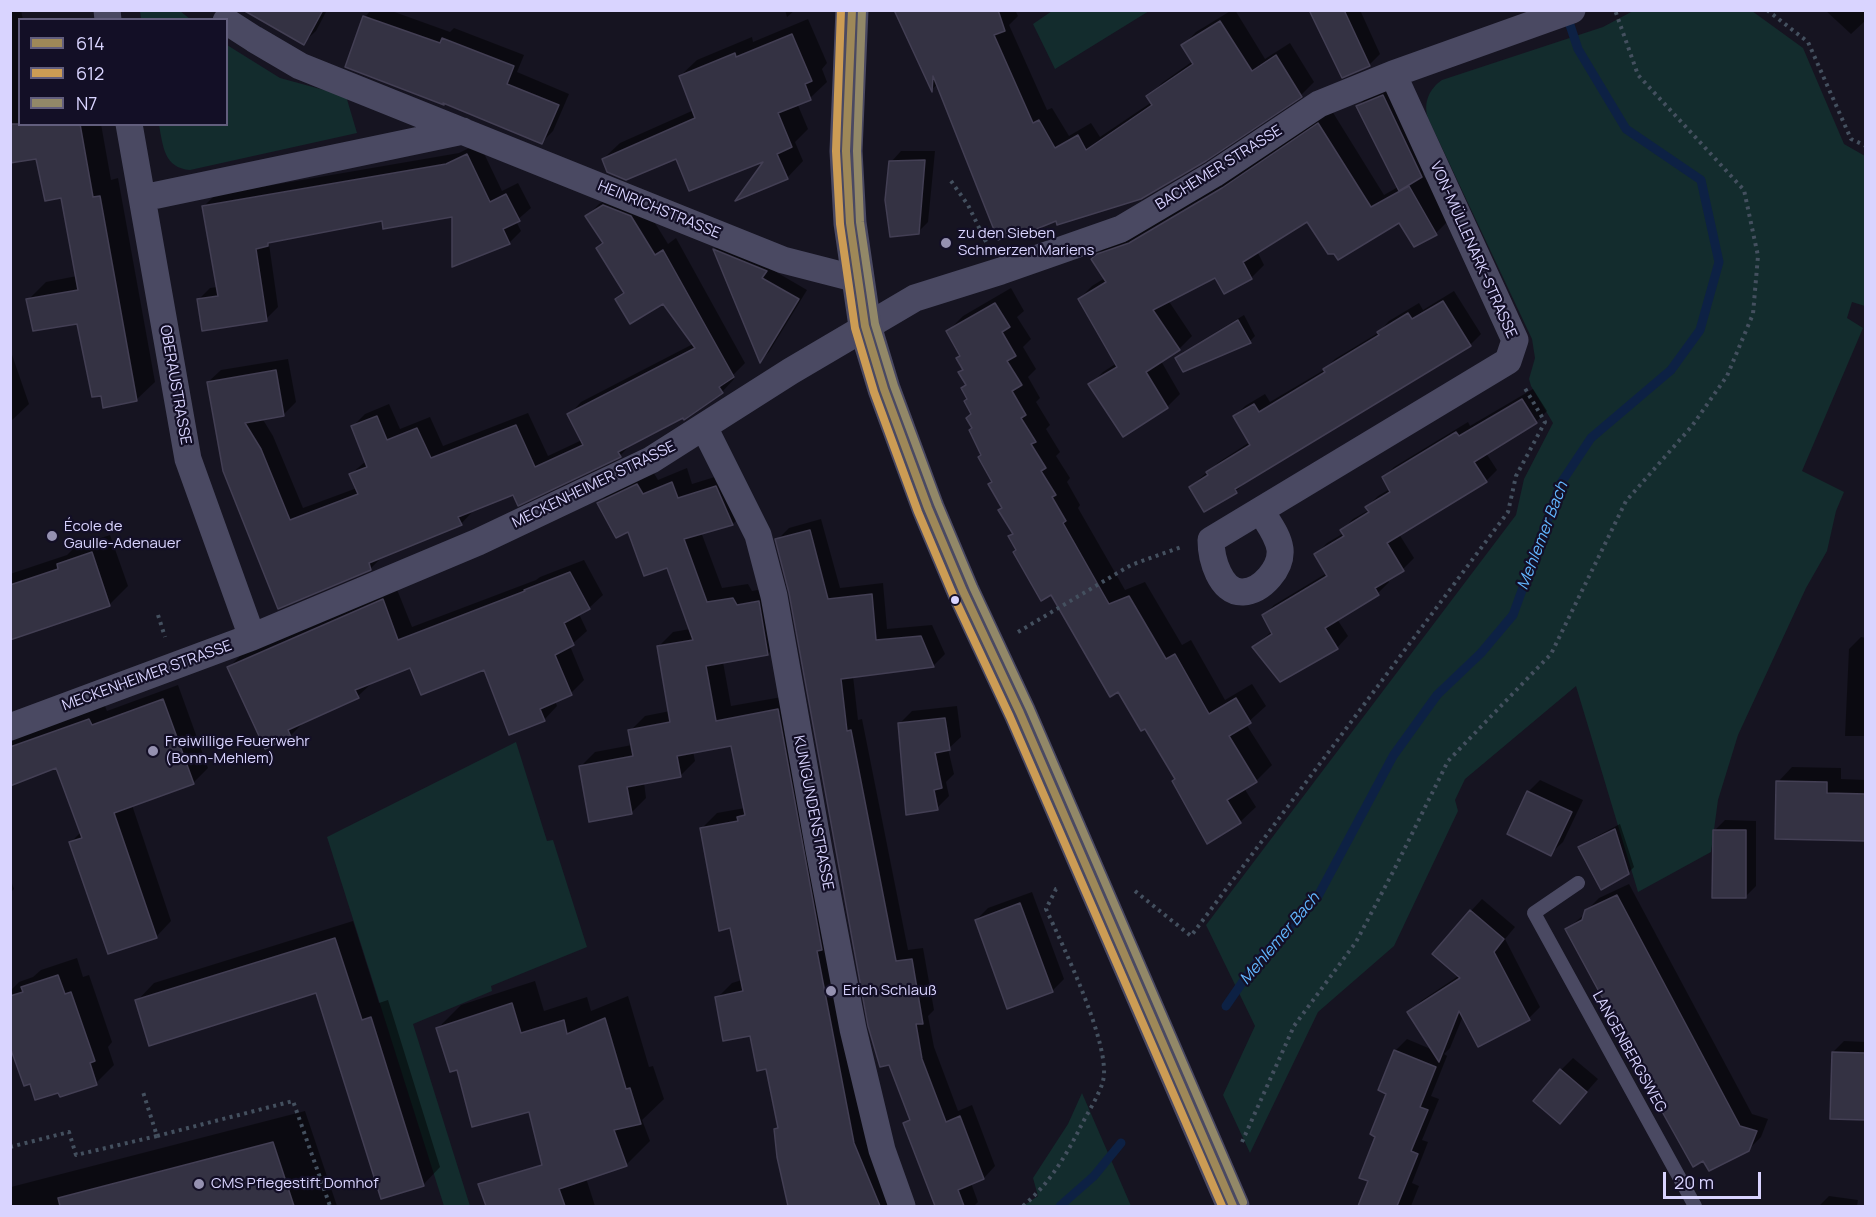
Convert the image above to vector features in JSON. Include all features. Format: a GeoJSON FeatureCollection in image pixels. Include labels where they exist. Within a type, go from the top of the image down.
{"type":"FeatureCollection","features":[{"type":"Feature","properties":{"kind":"street"},"geometry":{"type":"LineString","coordinates":[[852,10],[846,151],[850,223],[865,326],[884,389],[916,478],[963,591],[1020,713],[1227,1193]]}},
{"type":"Feature","properties":{"kind":"street","name":"BACHEMER STRASSE"},"geometry":{"type":"LineString","coordinates":[[865,326],[915,298],[1121,229],[1214,174],[1319,104],[1393,74],[1572,10]]}},
{"type":"Feature","properties":{"kind":"street","name":"HEINRICHSTRASSE"},"geometry":{"type":"LineString","coordinates":[[228,21],[300,66],[783,260],[857,279]]}},
{"type":"Feature","properties":{"kind":"street","name":"VON-MÜLLENARK-STRASSE"},"geometry":{"type":"LineString","coordinates":[[1211,540],[1261,512],[1508,361],[1515,340],[1393,74]]}},
{"type":"Feature","properties":{"kind":"street","name":"OBERAUSTRASSE"},"geometry":{"type":"LineString","coordinates":[[129,126],[188,459],[252,637]]}},
{"type":"Feature","properties":{"kind":"street"},"geometry":{"type":"LineString","coordinates":[[143,198],[463,131]]}},
{"type":"Feature","properties":{"kind":"street","name":"MECKENHEIMER STRASSE"},"geometry":{"type":"LineString","coordinates":[[10,727],[252,637],[478,542],[651,460],[865,326]]}},
{"type":"Feature","properties":{"kind":"street","name":"KUNIGUNDENSTRASSE"},"geometry":{"type":"LineString","coordinates":[[704,427],[758,535],[774,596],[853,1029],[882,1150],[902,1206]]}},
{"type":"Feature","properties":{"kind":"street"},"geometry":{"type":"LineString","coordinates":[[1211,540],[1214,564],[1225,584],[1233,590],[1243,592],[1258,586],[1269,577],[1278,564],[1280,550],[1274,530],[1261,512]]}},
{"type":"Feature","properties":{"kind":"lane","name":"LANGENBERGSWEG"},"geometry":{"type":"LineString","coordinates":[[1578,883],[1534,913],[1695,1206]]}},
{"type":"Feature","properties":{"kind":"path"},"geometry":{"type":"LineString","coordinates":[[1227,1193],[1237,1154],[1294,1026],[1356,942],[1448,760],[1551,654],[1626,501],[1692,426],[1727,376],[1753,314],[1758,256],[1744,190],[1638,75],[1615,10]]}},
{"type":"Feature","properties":{"kind":"path"},"geometry":{"type":"LineString","coordinates":[[1767,10],[1808,42],[1851,139],[1866,146]]}},
{"type":"Feature","properties":{"kind":"path"},"geometry":{"type":"LineString","coordinates":[[951,181],[968,205],[1001,271]]}},
{"type":"Feature","properties":{"kind":"path"},"geometry":{"type":"LineString","coordinates":[[1023,1206],[1044,1187],[1059,1166],[1103,1081],[1104,1059],[1084,996],[1046,909],[1056,889],[1093,883],[1125,883],[1191,936],[1508,512],[1516,476],[1545,422],[1508,361]]}},
{"type":"Feature","properties":{"kind":"path"},"geometry":{"type":"LineString","coordinates":[[989,649],[1131,565],[1185,545],[1211,540]]}},
{"type":"Feature","properties":{"kind":"path"},"geometry":{"type":"LineString","coordinates":[[143,1092],[157,1136]]}},
{"type":"Feature","properties":{"kind":"path"},"geometry":{"type":"LineString","coordinates":[[10,1147],[69,1132],[76,1155],[293,1101],[330,1206]]}},
{"type":"Feature","properties":{"kind":"green space"},"geometry":{"type":"Polygon","coordinates":[[[140,11],[180,11],[189,18],[141,18],[140,11]]]}},
{"type":"Feature","properties":{"kind":"green space"},"geometry":{"type":"Polygon","coordinates":[[[1052,11],[1149,11],[1055,69],[1033,24],[1052,11]]]}},
{"type":"Feature","properties":{"kind":"green space"},"geometry":{"type":"Polygon","coordinates":[[[1633,11],[1752,11],[1803,48],[1844,144],[1865,156],[1865,306],[1852,302],[1847,318],[1863,328],[1802,471],[1844,492],[1836,511],[1827,551],[1806,588],[1738,735],[1718,800],[1711,852],[1638,892],[1576,686],[1465,779],[1455,800],[1458,811],[1394,946],[1318,1012],[1250,1153],[1223,1095],[1255,1026],[1206,925],[1516,515],[1524,479],[1553,423],[1529,379],[1535,358],[1532,339],[1428,118],[1426,107],[1428,97],[1442,80],[1603,27],[1633,11]]]}},
{"type":"Feature","properties":{"kind":"green space"},"geometry":{"type":"Polygon","coordinates":[[[228,46],[280,78],[346,96],[357,133],[190,170],[175,165],[170,160],[162,141],[159,126],[228,126],[228,46]]]}},
{"type":"Feature","properties":{"kind":"green space"},"geometry":{"type":"Polygon","coordinates":[[[516,742],[547,841],[553,840],[587,947],[491,986],[492,991],[413,1024],[470,1206],[444,1206],[327,837],[516,742]]]}},
{"type":"Feature","properties":{"kind":"green space"},"geometry":{"type":"Polygon","coordinates":[[[1082,1093],[1131,1206],[1023,1206],[1038,1196],[1033,1178],[1068,1124],[1082,1093]]]}},
{"type":"Feature","properties":{"kind":"building"},"geometry":{"type":"Polygon","coordinates":[[[243,10],[323,10],[304,45],[243,10]]]}},
{"type":"Feature","properties":{"kind":"building"},"geometry":{"type":"Polygon","coordinates":[[[894,10],[998,10],[1005,31],[994,35],[1033,123],[1039,120],[1055,148],[1078,135],[1086,150],[1152,105],[1146,96],[1193,64],[1181,45],[1220,21],[1252,71],[1276,55],[1302,97],[1206,161],[1141,199],[1057,225],[1056,221],[1017,237],[1015,233],[998,240],[933,76],[932,92],[894,10]]]}},
{"type":"Feature","properties":{"kind":"building"},"geometry":{"type":"Polygon","coordinates":[[[1309,10],[1344,10],[1370,66],[1342,78],[1309,10]]]}},
{"type":"Feature","properties":{"kind":"building"},"geometry":{"type":"Polygon","coordinates":[[[363,16],[440,43],[442,38],[514,66],[507,84],[559,105],[542,144],[443,103],[444,105],[345,67],[363,16]]]}},
{"type":"Feature","properties":{"kind":"building"},"geometry":{"type":"Polygon","coordinates":[[[792,34],[812,81],[805,84],[811,100],[778,113],[792,147],[777,154],[788,179],[735,201],[763,162],[689,191],[676,159],[626,180],[607,172],[602,159],[695,118],[679,76],[735,53],[736,57],[792,34]]]}},
{"type":"Feature","properties":{"kind":"building"},"geometry":{"type":"Polygon","coordinates":[[[1383,95],[1422,177],[1399,191],[1356,106],[1383,95]]]}},
{"type":"Feature","properties":{"kind":"building"},"geometry":{"type":"Polygon","coordinates":[[[1318,123],[1371,207],[1409,186],[1437,235],[1414,247],[1399,223],[1338,260],[1334,254],[1328,254],[1307,222],[1243,262],[1252,279],[1224,294],[1215,278],[1153,310],[1180,350],[1146,372],[1168,408],[1123,437],[1088,384],[1117,367],[1078,299],[1106,282],[1091,259],[1097,254],[1129,243],[1222,188],[1318,123]]]}},
{"type":"Feature","properties":{"kind":"building"},"geometry":{"type":"Polygon","coordinates":[[[10,124],[80,126],[93,197],[100,196],[137,401],[103,408],[101,396],[92,397],[77,324],[33,331],[26,299],[78,290],[61,198],[45,201],[36,159],[10,163],[10,124]]]}},
{"type":"Feature","properties":{"kind":"building"},"geometry":{"type":"Polygon","coordinates":[[[467,154],[490,202],[506,194],[520,221],[503,229],[510,244],[452,267],[452,217],[383,229],[382,221],[268,243],[268,246],[256,249],[267,321],[202,331],[197,299],[218,296],[202,206],[446,164],[467,154]]]}},
{"type":"Feature","properties":{"kind":"building"},"geometry":{"type":"Polygon","coordinates":[[[925,160],[919,234],[890,237],[885,200],[889,161],[925,160]]]}},
{"type":"Feature","properties":{"kind":"building"},"geometry":{"type":"Polygon","coordinates":[[[603,205],[631,216],[655,255],[663,250],[734,377],[719,387],[723,393],[684,420],[683,418],[618,452],[621,457],[518,506],[513,495],[458,517],[462,525],[369,563],[371,570],[278,609],[223,471],[207,382],[276,370],[284,416],[245,423],[261,449],[290,520],[358,494],[349,474],[367,467],[351,426],[377,416],[387,440],[417,428],[431,458],[516,425],[535,467],[583,445],[567,414],[695,348],[663,304],[630,324],[615,299],[624,293],[596,248],[603,243],[585,216],[603,205]]]}},
{"type":"Feature","properties":{"kind":"building"},"geometry":{"type":"Polygon","coordinates":[[[713,249],[767,271],[762,278],[799,299],[760,363],[713,249]]]}},
{"type":"Feature","properties":{"kind":"building"},"geometry":{"type":"Polygon","coordinates":[[[1443,301],[1471,346],[1235,489],[1237,493],[1204,512],[1189,487],[1208,475],[1206,472],[1250,445],[1233,416],[1254,404],[1259,412],[1325,372],[1323,369],[1379,335],[1377,332],[1408,313],[1412,319],[1443,301]]]}},
{"type":"Feature","properties":{"kind":"building"},"geometry":{"type":"Polygon","coordinates":[[[995,303],[1010,327],[1002,332],[1016,356],[1007,361],[1022,385],[1012,391],[1026,415],[1021,418],[1036,442],[1031,444],[1046,468],[1041,471],[1056,495],[1052,497],[1066,521],[1063,523],[1109,604],[1129,596],[1166,659],[1175,654],[1209,714],[1236,698],[1251,723],[1229,736],[1257,782],[1227,800],[1241,823],[1207,844],[1172,781],[1175,779],[1145,729],[1141,731],[1118,692],[1110,697],[1051,595],[1041,601],[1013,552],[1016,550],[1008,536],[1013,534],[998,510],[1002,508],[988,484],[992,482],[978,457],[981,455],[969,430],[972,428],[966,418],[971,414],[964,401],[967,399],[961,388],[966,385],[958,372],[963,370],[956,358],[960,356],[946,331],[995,303]]]}},
{"type":"Feature","properties":{"kind":"building"},"geometry":{"type":"Polygon","coordinates":[[[1238,320],[1251,343],[1183,372],[1175,358],[1238,320]]]}},
{"type":"Feature","properties":{"kind":"building"},"geometry":{"type":"Polygon","coordinates":[[[1522,399],[1537,423],[1474,462],[1487,482],[1387,543],[1404,571],[1375,588],[1379,595],[1325,628],[1338,649],[1280,682],[1252,647],[1272,634],[1262,615],[1327,576],[1314,554],[1344,536],[1340,530],[1369,512],[1365,507],[1390,492],[1382,477],[1456,432],[1459,436],[1522,399]]]}},
{"type":"Feature","properties":{"kind":"building"},"geometry":{"type":"Polygon","coordinates":[[[672,482],[678,498],[716,486],[733,525],[684,539],[707,602],[733,598],[737,605],[759,601],[768,655],[706,666],[716,721],[778,709],[822,950],[817,951],[854,1143],[880,1206],[788,1206],[777,1157],[774,1129],[778,1128],[766,1069],[757,1071],[750,1036],[723,1041],[715,997],[743,991],[730,928],[719,931],[700,828],[738,821],[737,817],[745,815],[731,746],[677,756],[681,777],[627,787],[632,814],[589,822],[579,766],[633,756],[628,730],[670,722],[657,646],[693,640],[667,568],[644,576],[628,532],[616,538],[597,503],[637,484],[643,494],[672,482]]]}},
{"type":"Feature","properties":{"kind":"building"},"geometry":{"type":"Polygon","coordinates":[[[810,530],[828,599],[872,594],[876,640],[921,636],[934,667],[841,679],[847,731],[851,730],[896,961],[912,959],[923,1024],[916,1024],[922,1059],[946,1122],[960,1116],[984,1179],[958,1190],[964,1206],[935,1206],[903,1123],[910,1120],[889,1065],[880,1067],[868,1026],[789,593],[775,539],[810,530]]]}},
{"type":"Feature","properties":{"kind":"building"},"geometry":{"type":"Polygon","coordinates":[[[92,552],[110,606],[10,640],[10,585],[58,569],[57,564],[92,552]]]}},
{"type":"Feature","properties":{"kind":"building"},"geometry":{"type":"Polygon","coordinates":[[[570,572],[590,609],[564,623],[574,645],[555,655],[572,695],[540,709],[545,721],[509,735],[484,670],[421,695],[410,668],[355,690],[359,698],[288,730],[291,737],[265,749],[227,667],[383,599],[398,640],[570,572]]]}},
{"type":"Feature","properties":{"kind":"building"},"geometry":{"type":"Polygon","coordinates":[[[163,699],[194,784],[114,813],[157,938],[108,954],[69,842],[82,838],[56,768],[10,786],[10,747],[89,719],[92,725],[163,699]]]}},
{"type":"Feature","properties":{"kind":"building"},"geometry":{"type":"Polygon","coordinates":[[[945,718],[950,750],[935,753],[942,788],[934,790],[938,810],[906,815],[898,723],[945,718]]]}},
{"type":"Feature","properties":{"kind":"building"},"geometry":{"type":"Polygon","coordinates":[[[1776,781],[1827,782],[1827,793],[1866,794],[1866,841],[1775,839],[1776,781]]]}},
{"type":"Feature","properties":{"kind":"building"},"geometry":{"type":"Polygon","coordinates":[[[1527,791],[1572,812],[1551,856],[1507,834],[1527,791]]]}},
{"type":"Feature","properties":{"kind":"building"},"geometry":{"type":"Polygon","coordinates":[[[1615,829],[1629,874],[1601,890],[1578,847],[1615,829]]]}},
{"type":"Feature","properties":{"kind":"building"},"geometry":{"type":"Polygon","coordinates":[[[1713,830],[1746,830],[1746,898],[1712,898],[1713,830]]]}},
{"type":"Feature","properties":{"kind":"building"},"geometry":{"type":"Polygon","coordinates":[[[1617,895],[1740,1126],[1757,1131],[1749,1151],[1709,1171],[1703,1161],[1693,1167],[1627,1049],[1629,1047],[1565,929],[1582,920],[1585,910],[1617,895]]]}},
{"type":"Feature","properties":{"kind":"building"},"geometry":{"type":"Polygon","coordinates":[[[1020,903],[1053,992],[1007,1009],[975,920],[1020,903]]]}},
{"type":"Feature","properties":{"kind":"building"},"geometry":{"type":"Polygon","coordinates":[[[1470,910],[1504,939],[1494,952],[1530,1020],[1478,1047],[1459,1011],[1439,1062],[1407,1012],[1460,978],[1432,954],[1470,910]]]}},
{"type":"Feature","properties":{"kind":"building"},"geometry":{"type":"Polygon","coordinates":[[[335,938],[362,1020],[371,1017],[424,1186],[381,1199],[316,993],[149,1046],[135,1000],[335,938]]]}},
{"type":"Feature","properties":{"kind":"building"},"geometry":{"type":"Polygon","coordinates":[[[58,975],[65,994],[71,992],[95,1061],[90,1063],[97,1085],[60,1097],[58,1093],[35,1100],[30,1084],[24,1086],[10,1047],[10,996],[23,992],[21,987],[58,975]]]}},
{"type":"Feature","properties":{"kind":"building"},"geometry":{"type":"Polygon","coordinates":[[[512,1003],[521,1033],[564,1020],[567,1034],[605,1018],[626,1089],[630,1088],[641,1124],[614,1130],[627,1166],[559,1189],[565,1206],[486,1206],[478,1184],[542,1165],[529,1112],[472,1127],[457,1070],[450,1072],[436,1028],[512,1003]]]}},
{"type":"Feature","properties":{"kind":"building"},"geometry":{"type":"Polygon","coordinates":[[[1394,1050],[1436,1067],[1420,1107],[1428,1110],[1411,1151],[1418,1154],[1397,1206],[1358,1206],[1368,1181],[1359,1178],[1375,1137],[1370,1134],[1386,1094],[1378,1090],[1394,1050]]]}},
{"type":"Feature","properties":{"kind":"building"},"geometry":{"type":"Polygon","coordinates":[[[1832,1052],[1866,1053],[1866,1120],[1830,1119],[1832,1052]]]}},
{"type":"Feature","properties":{"kind":"building"},"geometry":{"type":"Polygon","coordinates":[[[1560,1069],[1587,1092],[1560,1124],[1533,1101],[1560,1069]]]}},
{"type":"Feature","properties":{"kind":"building","name":"CMS Pflegestift Domhof"},"geometry":{"type":"Polygon","coordinates":[[[273,1142],[294,1206],[60,1206],[58,1198],[273,1142]]]}},
{"type":"Feature","properties":{"kind":"waterway","name":"Mehlemer Bach"},"geometry":{"type":"LineString","coordinates":[[1226,1006],[1255,964],[1318,896],[1393,756],[1437,695],[1481,653],[1513,615],[1561,483],[1591,438],[1671,370],[1700,330],[1719,262],[1701,180],[1626,129],[1578,49],[1567,16]]}},
{"type":"Feature","properties":{"kind":"waterway","name":"Mehlemer Bach"},"geometry":{"type":"LineString","coordinates":[[1060,1206],[1094,1176],[1121,1143]]}},
{"type":"Feature","properties":{"kind":"transit line","name":"612"},"geometry":{"type":"LineString","coordinates":[[841,10],[836,151],[840,224],[855,328],[874,392],[918,512],[953,595],[1010,717],[1222,1206]]}},
{"type":"Feature","properties":{"kind":"transit line","name":"614"},"geometry":{"type":"LineString","coordinates":[[852,10],[846,151],[850,223],[865,326],[884,389],[928,508],[963,591],[1020,713],[1233,1206]]}},
{"type":"Feature","properties":{"kind":"transit line","name":"N7"},"geometry":{"type":"LineString","coordinates":[[862,10],[857,151],[860,222],[875,324],[894,386],[938,504],[973,587],[1030,709],[1243,1202]]}},
{"type":"Feature","properties":{"kind":"place","name":"zu den Sieben Schmerzen Mariens"},"geometry":{"type":"Point","coordinates":[946,243]}},
{"type":"Feature","properties":{"kind":"place","name":"École de Gaulle-Adenauer"},"geometry":{"type":"Point","coordinates":[52,536]}},
{"type":"Feature","properties":{"kind":"place","name":"Freiwillige Feuerwehr (Bonn-Mehlem)"},"geometry":{"type":"Point","coordinates":[153,751]}},
{"type":"Feature","properties":{"kind":"place","name":"Erich Schlauß"},"geometry":{"type":"Point","coordinates":[831,991]}},
{"type":"Feature","properties":{"kind":"place","name":"CMS Pflegestift Domhof"},"geometry":{"type":"Point","coordinates":[199,1184]}}]}
